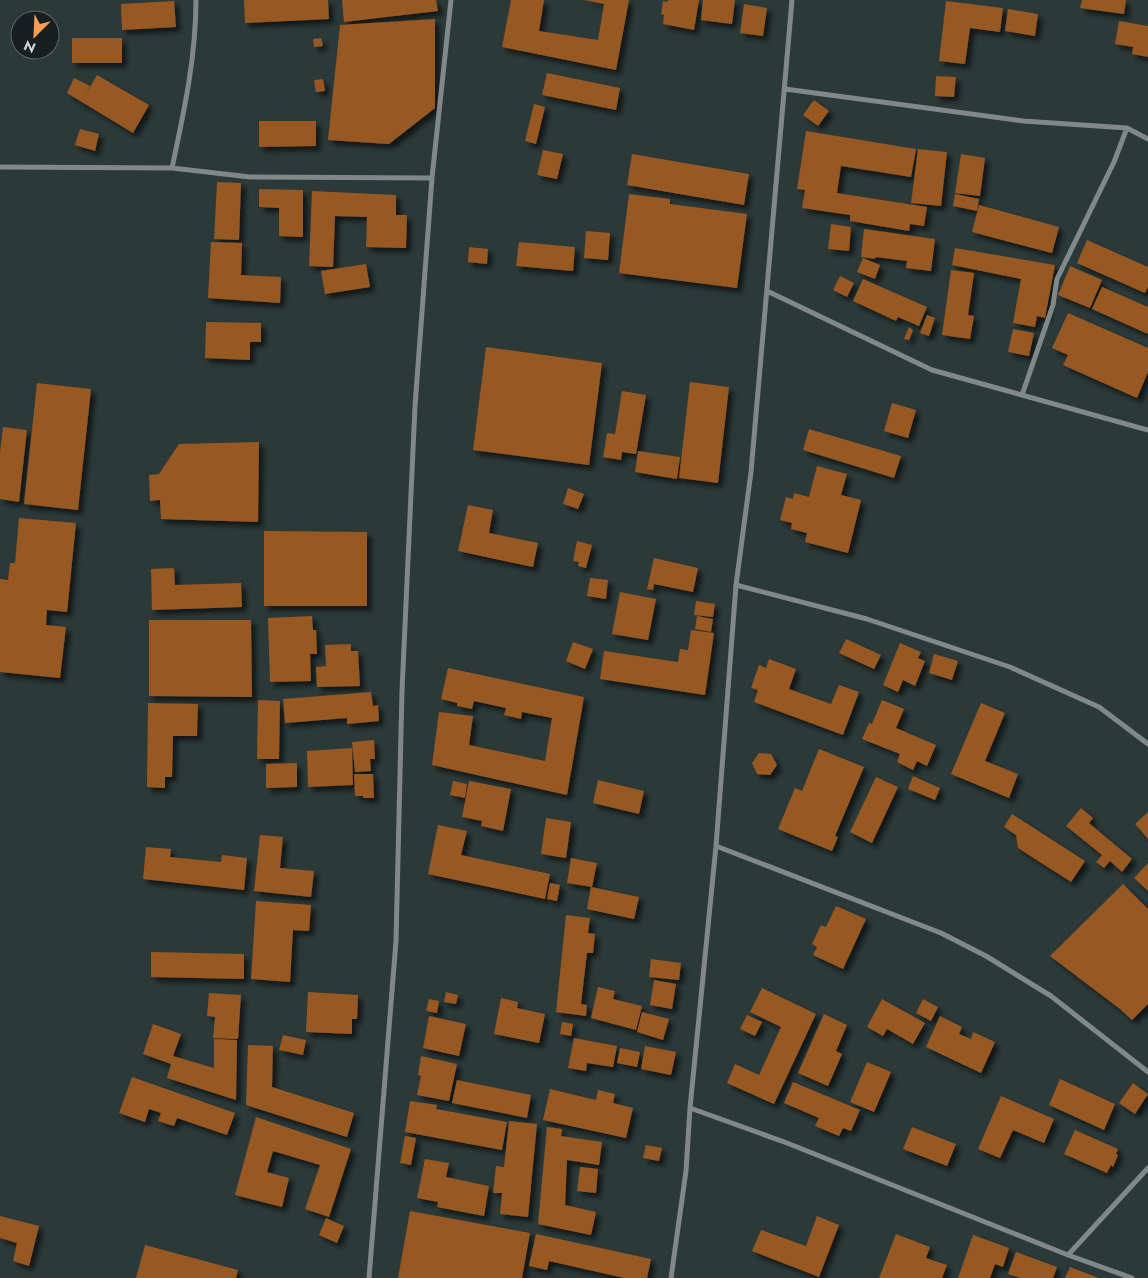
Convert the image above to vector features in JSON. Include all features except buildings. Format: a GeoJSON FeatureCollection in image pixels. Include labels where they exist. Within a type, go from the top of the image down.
{"type":"FeatureCollection","features":[{"type":"Feature","properties":{"kind":"street"},"geometry":{"type":"LineString","coordinates":[[172,168],[184,112],[196,34],[196,0]]}},
{"type":"Feature","properties":{"kind":"street"},"geometry":{"type":"LineString","coordinates":[[369,1278],[396,941],[402,692],[414,416],[432,178],[451,0]]}},
{"type":"Feature","properties":{"kind":"street"},"geometry":{"type":"LineString","coordinates":[[670,1278],[686,1171],[690,1108],[716,846],[736,585],[752,472],[792,0]]}},
{"type":"Feature","properties":{"kind":"street"},"geometry":{"type":"LineString","coordinates":[[785,89],[1023,121],[1127,128],[1148,138]]}},
{"type":"Feature","properties":{"kind":"street"},"geometry":{"type":"LineString","coordinates":[[1022,395],[1053,305],[1057,279],[1114,162],[1127,128]]}},
{"type":"Feature","properties":{"kind":"street"},"geometry":{"type":"LineString","coordinates":[[0,167],[172,168],[250,177],[432,178]]}},
{"type":"Feature","properties":{"kind":"street"},"geometry":{"type":"LineString","coordinates":[[767,291],[932,370],[1148,430]]}},
{"type":"Feature","properties":{"kind":"street"},"geometry":{"type":"LineString","coordinates":[[736,585],[867,619],[1010,667],[1099,707],[1148,744]]}},
{"type":"Feature","properties":{"kind":"street"},"geometry":{"type":"LineString","coordinates":[[716,846],[941,933],[986,956],[1051,996],[1148,1072]]}},
{"type":"Feature","properties":{"kind":"street"},"geometry":{"type":"LineString","coordinates":[[690,1108],[788,1143],[1068,1255],[1132,1278]]}},
{"type":"Feature","properties":{"kind":"street"},"geometry":{"type":"LineString","coordinates":[[1068,1255],[1148,1168]]}}]}
